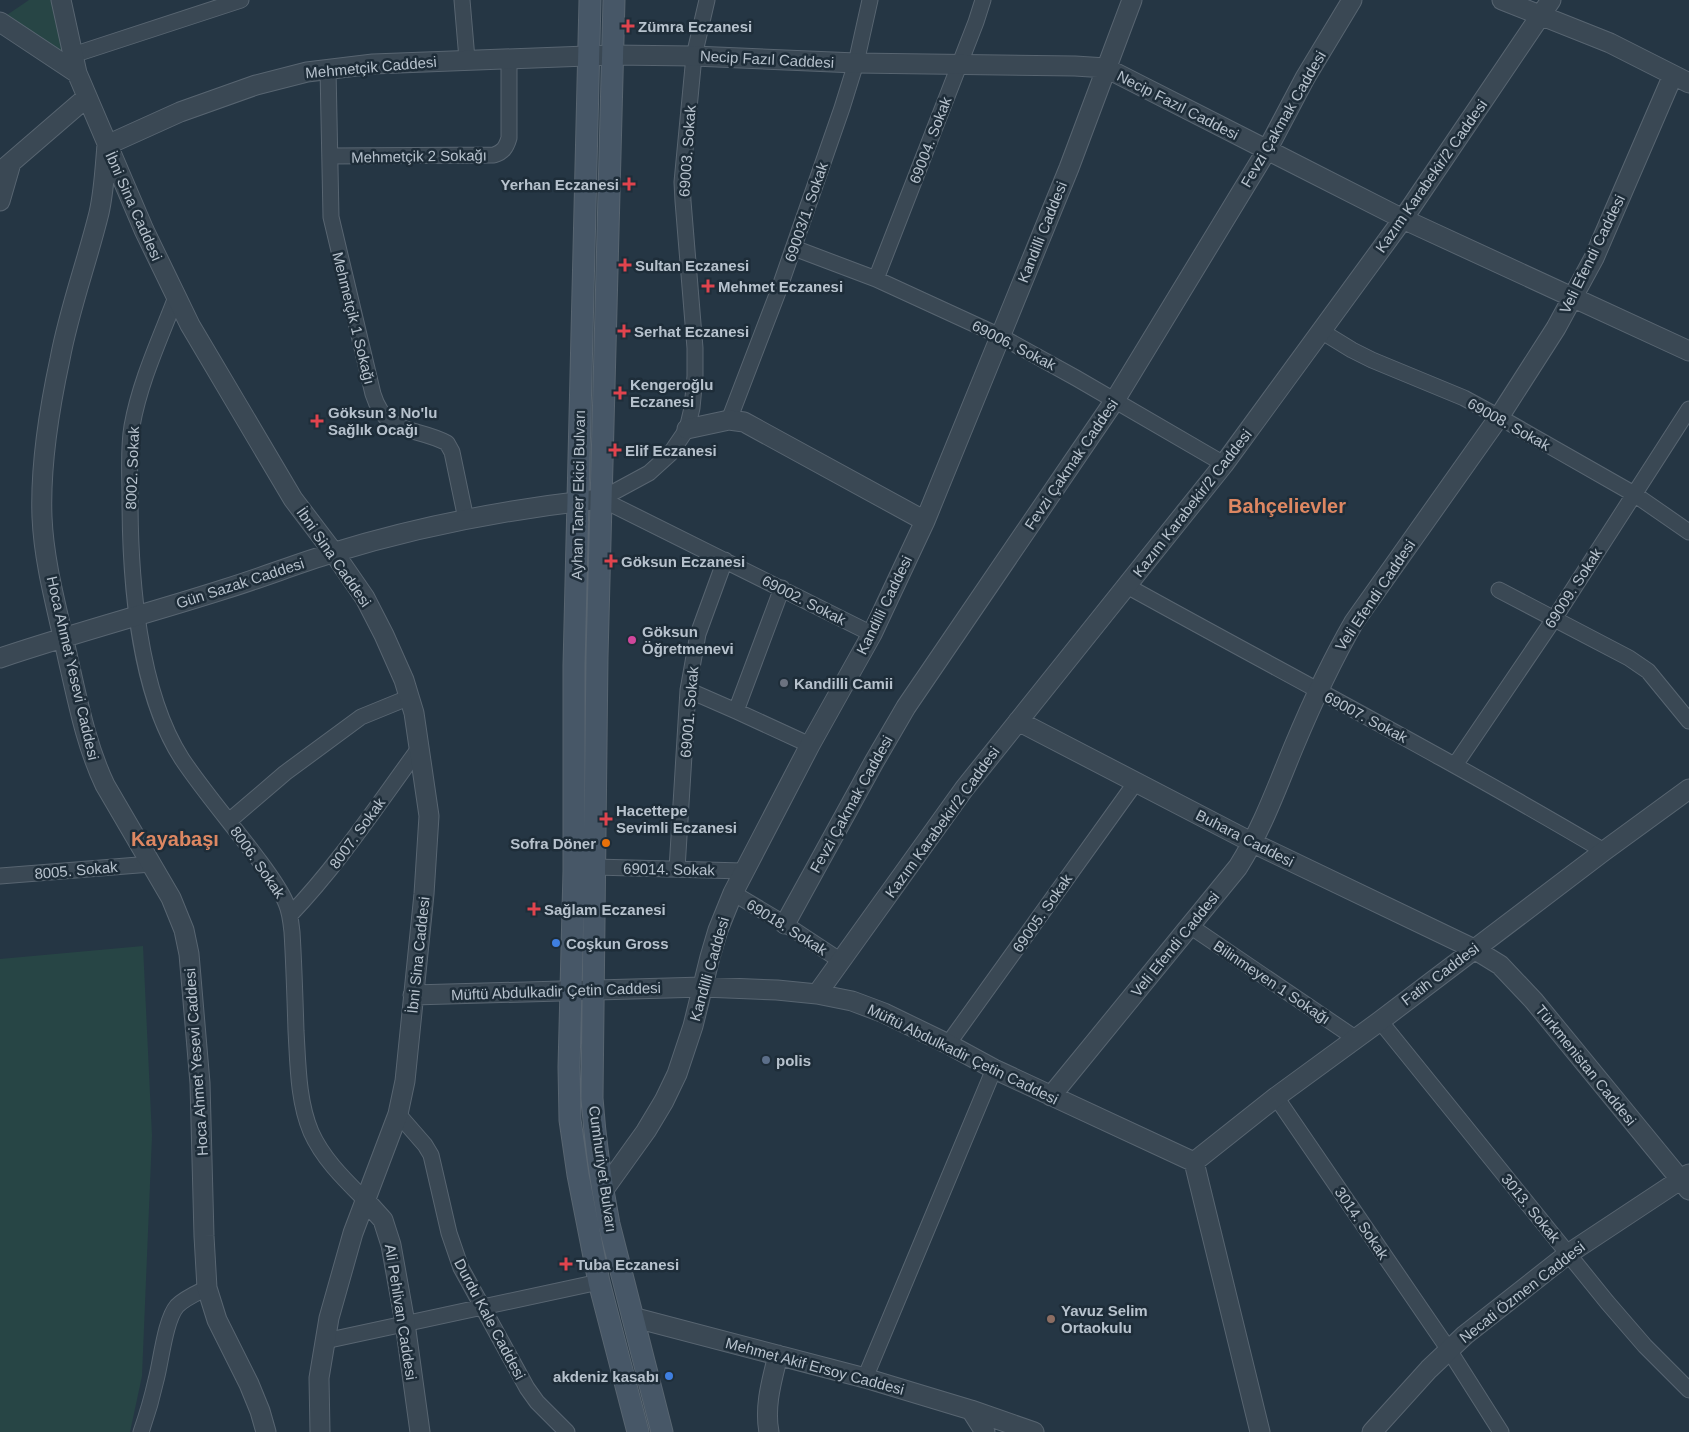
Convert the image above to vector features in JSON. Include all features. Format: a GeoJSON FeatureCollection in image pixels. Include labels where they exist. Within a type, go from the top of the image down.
{"type":"FeatureCollection","features":[{"type":"Feature","properties":{"kind":"main road","name":"Ayhan Taner Ekici Bulvarı"},"geometry":{"type":"LineString","coordinates":[[570,990],[574,870],[574,666],[590,0]]}},
{"type":"Feature","properties":{"kind":"main road","name":"Ayhan Taner Ekici Bulvarı"},"geometry":{"type":"LineString","coordinates":[[594,989],[597,657],[614,0]]}},
{"type":"Feature","properties":{"kind":"main road","name":"Cumhuriyet Bulvarı"},"geometry":{"type":"LineString","coordinates":[[594,989],[592,1098],[603,1191],[632,1317],[662,1432]]}},
{"type":"Feature","properties":{"kind":"main road","name":"Cumhuriyet Bulvarı"},"geometry":{"type":"LineString","coordinates":[[570,990],[570,1120],[578,1175],[599,1282],[638,1432]]}},
{"type":"Feature","properties":{"kind":"street","name":"İbni Sina Caddesi"},"geometry":{"type":"LineString","coordinates":[[61,0],[77,73],[86,97],[144,230],[176,297],[190,325],[293,499],[365,598],[384,634],[404,680],[414,712],[429,816],[424,894],[405,1081],[398,1114],[389,1142],[365,1200],[337,1287],[319,1378],[320,1432]]}},
{"type":"Feature","properties":{"kind":"street"},"geometry":{"type":"LineString","coordinates":[[73,55],[241,0]]}},
{"type":"Feature","properties":{"kind":"street"},"geometry":{"type":"LineString","coordinates":[[462,0],[467,59]]}},
{"type":"Feature","properties":{"kind":"street","name":"69003. Sokak"},"geometry":{"type":"LineString","coordinates":[[601,499],[649,473],[670,454],[687,429],[692,408],[695,348],[682,182],[694,56],[707,0]]}},
{"type":"Feature","properties":{"kind":"street","name":"69003/1. Sokak"},"geometry":{"type":"LineString","coordinates":[[729,420],[794,248],[842,108],[856,63],[870,0]]}},
{"type":"Feature","properties":{"kind":"street","name":"69004. Sokak"},"geometry":{"type":"LineString","coordinates":[[876,279],[983,0]]}},
{"type":"Feature","properties":{"kind":"street","name":"Kandilli Caddesi"},"geometry":{"type":"LineString","coordinates":[[603,1191],[646,1131],[664,1101],[677,1074],[693,1026],[718,930],[733,893],[898,582],[925,521],[1069,168],[1132,0]]}},
{"type":"Feature","properties":{"kind":"street","name":"Fevzi Çakmak Caddesi"},"geometry":{"type":"LineString","coordinates":[[785,924],[906,707],[1115,400],[1267,150],[1305,78],[1352,0]]}},
{"type":"Feature","properties":{"kind":"street"},"geometry":{"type":"LineString","coordinates":[[1502,0],[1546,8],[1681,79]]}},
{"type":"Feature","properties":{"kind":"street","name":"Kazım Karabekir/2 Caddesi"},"geometry":{"type":"LineString","coordinates":[[817,994],[964,789],[1224,464],[1403,219],[1546,8]]}},
{"type":"Feature","properties":{"kind":"street"},"geometry":{"type":"LineString","coordinates":[[0,22],[77,73]]}},
{"type":"Feature","properties":{"kind":"street","name":"Mehmetçik Caddesi"},"geometry":{"type":"LineString","coordinates":[[107,146],[180,112],[230,93],[281,78],[328,69],[373,64],[590,55]]}},
{"type":"Feature","properties":{"kind":"street","name":"Necip Fazıl Caddesi"},"geometry":{"type":"LineString","coordinates":[[590,55],[694,56],[856,63],[1106,68],[1403,219],[1689,351]]}},
{"type":"Feature","properties":{"kind":"street","name":"Mehmetçik 2 Sokağı"},"geometry":{"type":"LineString","coordinates":[[330,156],[494,155],[502,153],[507,146],[509,138],[509,58]]}},
{"type":"Feature","properties":{"kind":"street","name":"Mehmetçik 1 Sokağı"},"geometry":{"type":"LineString","coordinates":[[328,69],[329,199],[333,232],[376,405],[382,415],[395,425],[447,443],[452,452],[466,519]]}},
{"type":"Feature","properties":{"kind":"street","name":"Veli Efendi Caddesi"},"geometry":{"type":"LineString","coordinates":[[1051,1096],[1238,867],[1253,843],[1334,656],[1354,622],[1499,417],[1556,328],[1594,258],[1681,79]]}},
{"type":"Feature","properties":{"kind":"street"},"geometry":{"type":"LineString","coordinates":[[0,201],[5,167],[86,97]]}},
{"type":"Feature","properties":{"kind":"street","name":"Hoca Ahmet Yesevi Caddesi"},"geometry":{"type":"LineString","coordinates":[[107,146],[104,186],[99,212],[60,358],[50,414],[42,494],[44,539],[81,716],[96,766],[105,785],[172,898],[179,914],[190,954],[200,1084],[207,1288],[221,1329],[250,1384],[266,1432]]}},
{"type":"Feature","properties":{"kind":"street","name":"69006. Sokak"},"geometry":{"type":"LineString","coordinates":[[794,248],[876,279],[1000,336],[1224,464]]}},
{"type":"Feature","properties":{"kind":"street","name":"8002. Sokak"},"geometry":{"type":"LineString","coordinates":[[137,615],[130,511],[132,428],[146,374],[176,297]]}},
{"type":"Feature","properties":{"kind":"street","name":"69008. Sokak"},"geometry":{"type":"LineString","coordinates":[[1321,331],[1372,360],[1464,398],[1499,417],[1634,494],[1689,532]]}},
{"type":"Feature","properties":{"kind":"street","name":"69009. Sokak"},"geometry":{"type":"LineString","coordinates":[[1456,765],[1554,619],[1689,409]]}},
{"type":"Feature","properties":{"kind":"street"},"geometry":{"type":"LineString","coordinates":[[687,429],[729,420],[744,422],[925,521]]}},
{"type":"Feature","properties":{"kind":"street","name":"Gün Sazak Caddesi"},"geometry":{"type":"LineString","coordinates":[[0,658],[64,637],[224,590],[334,553],[466,519],[536,506],[601,499]]}},
{"type":"Feature","properties":{"kind":"street","name":"69002. Sokak"},"geometry":{"type":"LineString","coordinates":[[601,499],[872,634]]}},
{"type":"Feature","properties":{"kind":"street","name":"69001. Sokak"},"geometry":{"type":"LineString","coordinates":[[678,869],[688,690],[698,634],[725,560]]}},
{"type":"Feature","properties":{"kind":"street","name":"69007. Sokak"},"geometry":{"type":"LineString","coordinates":[[1127,586],[1318,692],[1456,765],[1604,851]]}},
{"type":"Feature","properties":{"kind":"street"},"geometry":{"type":"LineString","coordinates":[[736,711],[782,588]]}},
{"type":"Feature","properties":{"kind":"street"},"geometry":{"type":"LineString","coordinates":[[1500,590],[1629,658],[1648,670],[1689,721]]}},
{"type":"Feature","properties":{"kind":"street","name":"8006. Sokak"},"geometry":{"type":"LineString","coordinates":[[137,615],[153,695],[181,758],[276,884],[286,902],[290,915],[298,1063],[305,1116],[312,1134],[331,1164],[365,1200]]}},
{"type":"Feature","properties":{"kind":"street"},"geometry":{"type":"LineString","coordinates":[[688,690],[810,746]]}},
{"type":"Feature","properties":{"kind":"street"},"geometry":{"type":"LineString","coordinates":[[230,821],[285,773],[361,717],[410,697]]}},
{"type":"Feature","properties":{"kind":"street","name":"Buhara Caddesi"},"geometry":{"type":"LineString","coordinates":[[1018,721],[1253,843],[1474,949]]}},
{"type":"Feature","properties":{"kind":"street","name":"8007. Sokak"},"geometry":{"type":"LineString","coordinates":[[290,915],[314,890],[340,857],[420,747]]}},
{"type":"Feature","properties":{"kind":"street","name":"69005. Sokak"},"geometry":{"type":"LineString","coordinates":[[948,1044],[1136,782]]}},
{"type":"Feature","properties":{"kind":"street","name":"Fatih Caddesi"},"geometry":{"type":"LineString","coordinates":[[1194,1162],[1276,1097],[1689,789]]}},
{"type":"Feature","properties":{"kind":"street","name":"8005. Sokak"},"geometry":{"type":"LineString","coordinates":[[0,876],[151,864]]}},
{"type":"Feature","properties":{"kind":"street","name":"69014. Sokak"},"geometry":{"type":"LineString","coordinates":[[595,867],[743,871]]}},
{"type":"Feature","properties":{"kind":"street","name":"69018. Sokak"},"geometry":{"type":"LineString","coordinates":[[733,893],[841,960]]}},
{"type":"Feature","properties":{"kind":"street","name":"Bilinmeyen 1 Sokağı"},"geometry":{"type":"LineString","coordinates":[[1190,926],[1355,1038]]}},
{"type":"Feature","properties":{"kind":"street","name":"Türkmenistan Caddesi"},"geometry":{"type":"LineString","coordinates":[[1474,949],[1500,965],[1534,1001],[1686,1182]]}},
{"type":"Feature","properties":{"kind":"street","name":"Müftü Abdulkadir Çetin Caddesi"},"geometry":{"type":"LineString","coordinates":[[413,995],[703,987],[777,990],[817,994],[852,1001],[884,1013],[994,1069],[1194,1162]]}},
{"type":"Feature","properties":{"kind":"street","name":"3013. Sokak"},"geometry":{"type":"LineString","coordinates":[[1380,1021],[1568,1254],[1645,1346],[1689,1390]]}},
{"type":"Feature","properties":{"kind":"street"},"geometry":{"type":"LineString","coordinates":[[865,1378],[994,1069]]}},
{"type":"Feature","properties":{"kind":"street","name":"3014. Sokak"},"geometry":{"type":"LineString","coordinates":[[1276,1097],[1449,1350],[1501,1432]]}},
{"type":"Feature","properties":{"kind":"street","name":"Durdu Kale Caddesi"},"geometry":{"type":"LineString","coordinates":[[398,1114],[425,1145],[431,1155],[453,1247],[461,1268],[482,1308],[526,1388],[567,1432]]}},
{"type":"Feature","properties":{"kind":"street"},"geometry":{"type":"LineString","coordinates":[[1194,1162],[1260,1432]]}},
{"type":"Feature","properties":{"kind":"street","name":"Necati Özmen Caddesi"},"geometry":{"type":"LineString","coordinates":[[1372,1432],[1465,1335],[1568,1254],[1686,1182]]}},
{"type":"Feature","properties":{"kind":"street","name":"Ali Pehlivan Caddesi"},"geometry":{"type":"LineString","coordinates":[[365,1200],[383,1220],[388,1232],[405,1323],[420,1432]]}},
{"type":"Feature","properties":{"kind":"street"},"geometry":{"type":"LineString","coordinates":[[325,1341],[599,1282]]}},
{"type":"Feature","properties":{"kind":"street"},"geometry":{"type":"LineString","coordinates":[[142,1432],[173,1313],[185,1300],[207,1288]]}},
{"type":"Feature","properties":{"kind":"street","name":"Mehmet Akif Ersoy Caddesi"},"geometry":{"type":"LineString","coordinates":[[632,1317],[865,1378],[971,1410],[1034,1432]]}},
{"type":"Feature","properties":{"kind":"street"},"geometry":{"type":"LineString","coordinates":[[769,1432],[767,1413],[769,1392],[778,1355]]}},
{"type":"Feature","properties":{"kind":"street"},"geometry":{"type":"LineString","coordinates":[[971,1410],[985,1432]]}},
{"type":"Feature","properties":{"kind":"green space"},"geometry":{"type":"Polygon","coordinates":[[[29,0],[53,0],[62,49],[58,52],[4,17],[29,0]]]}},
{"type":"Feature","properties":{"kind":"green space"},"geometry":{"type":"Polygon","coordinates":[[[143,946],[152,1136],[142,1376],[130,1432],[0,1432],[0,959],[143,946]]]}},
{"type":"Feature","properties":{"kind":"place","name":"Zümra Eczanesi"},"geometry":{"type":"Point","coordinates":[628,26]}},
{"type":"Feature","properties":{"kind":"place","name":"Yerhan Eczanesi"},"geometry":{"type":"Point","coordinates":[629,184]}},
{"type":"Feature","properties":{"kind":"place","name":"Sultan Eczanesi"},"geometry":{"type":"Point","coordinates":[625,265]}},
{"type":"Feature","properties":{"kind":"place","name":"Mehmet Eczanesi"},"geometry":{"type":"Point","coordinates":[708,286]}},
{"type":"Feature","properties":{"kind":"place","name":"Serhat Eczanesi"},"geometry":{"type":"Point","coordinates":[624,331]}},
{"type":"Feature","properties":{"kind":"place","name":"Kengeroğlu Eczanesi"},"geometry":{"type":"Point","coordinates":[620,393]}},
{"type":"Feature","properties":{"kind":"place","name":"Göksun 3 No'lu Sağlık Ocağı"},"geometry":{"type":"Point","coordinates":[317,421]}},
{"type":"Feature","properties":{"kind":"place","name":"Elif Eczanesi"},"geometry":{"type":"Point","coordinates":[615,450]}},
{"type":"Feature","properties":{"kind":"place","name":"Göksun Eczanesi"},"geometry":{"type":"Point","coordinates":[611,561]}},
{"type":"Feature","properties":{"kind":"place","name":"Göksun Öğretmenevi"},"geometry":{"type":"Point","coordinates":[632,640]}},
{"type":"Feature","properties":{"kind":"place","name":"Kandilli Camii"},"geometry":{"type":"Point","coordinates":[784,683]}},
{"type":"Feature","properties":{"kind":"place","name":"Hacettepe Sevimli Eczanesi"},"geometry":{"type":"Point","coordinates":[606,819]}},
{"type":"Feature","properties":{"kind":"place","name":"Sofra Döner"},"geometry":{"type":"Point","coordinates":[606,843]}},
{"type":"Feature","properties":{"kind":"place","name":"Sağlam Eczanesi"},"geometry":{"type":"Point","coordinates":[534,909]}},
{"type":"Feature","properties":{"kind":"place","name":"Coşkun Gross"},"geometry":{"type":"Point","coordinates":[556,943]}},
{"type":"Feature","properties":{"kind":"place","name":"polis"},"geometry":{"type":"Point","coordinates":[766,1060]}},
{"type":"Feature","properties":{"kind":"place","name":"Tuba Eczanesi"},"geometry":{"type":"Point","coordinates":[566,1264]}},
{"type":"Feature","properties":{"kind":"place","name":"Yavuz Selim Ortaokulu"},"geometry":{"type":"Point","coordinates":[1051,1319]}},
{"type":"Feature","properties":{"kind":"place","name":"akdeniz kasabı"},"geometry":{"type":"Point","coordinates":[669,1376]}},
{"type":"Feature","properties":{"kind":"district","name":"Bahçelievler"},"geometry":{"type":"Point","coordinates":[1287,506]}},
{"type":"Feature","properties":{"kind":"district","name":"Kayabaşı"},"geometry":{"type":"Point","coordinates":[175,839]}}]}
